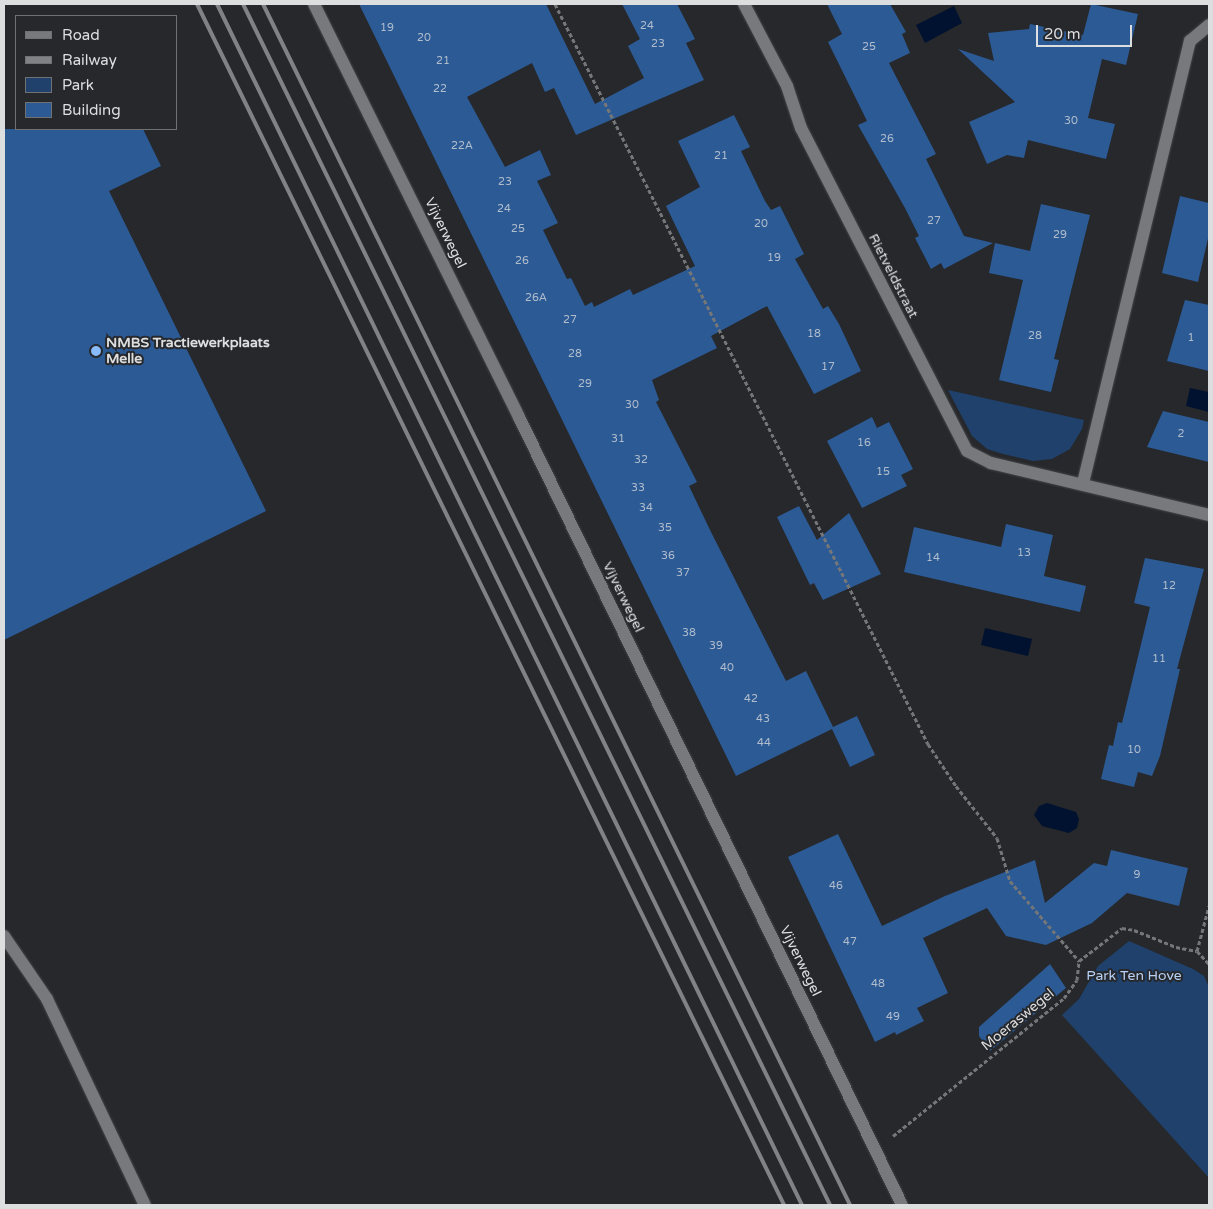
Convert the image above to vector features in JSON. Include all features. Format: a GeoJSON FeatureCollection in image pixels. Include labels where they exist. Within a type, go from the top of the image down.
{"type":"FeatureCollection","features":[{"type":"Feature","properties":{"kind":"street","name":"Vijverwegel"},"geometry":{"type":"LineString","coordinates":[[314,4],[518,415],[902,1205]]}},
{"type":"Feature","properties":{"kind":"street","name":"Rietveldstraat"},"geometry":{"type":"LineString","coordinates":[[744,4],[787,86],[806,137],[967,451],[990,463],[1083,483],[1209,515]]}},
{"type":"Feature","properties":{"kind":"street"},"geometry":{"type":"LineString","coordinates":[[1083,483],[1190,41],[1209,25]]}},
{"type":"Feature","properties":{"kind":"street"},"geometry":{"type":"LineString","coordinates":[[4,936],[46,1000],[146,1205]]}},
{"type":"Feature","properties":{"kind":"path"},"geometry":{"type":"LineString","coordinates":[[554,4],[928,744],[956,786],[997,838],[1010,881],[1079,961],[1122,928],[1134,930],[1176,947],[1198,950],[1209,964]]}},
{"type":"Feature","properties":{"kind":"path"},"geometry":{"type":"LineString","coordinates":[[1198,950],[1209,906]]}},
{"type":"Feature","properties":{"kind":"path","name":"Moeraswegel"},"geometry":{"type":"LineString","coordinates":[[875,1151],[1064,998],[1077,980],[1079,961]]}},
{"type":"Feature","properties":{"kind":"green space"},"geometry":{"type":"Polygon","coordinates":[[[948,390],[1084,420],[1082,429],[1070,449],[1052,459],[1033,461],[1003,454],[987,449],[972,436],[948,390]]]}},
{"type":"Feature","properties":{"kind":"green space","name":"Park Ten Hove"},"geometry":{"type":"Polygon","coordinates":[[[1129,941],[1193,969],[1204,976],[1209,987],[1209,1178],[1062,1015],[1079,999],[1098,966],[1129,941]]]}},
{"type":"Feature","properties":{"kind":"shaded area"},"geometry":{"type":"Polygon","coordinates":[[[954,6],[962,23],[925,43],[916,25],[954,6]]]}},
{"type":"Feature","properties":{"kind":"shaded area"},"geometry":{"type":"Polygon","coordinates":[[[1190,388],[1209,392],[1209,412],[1186,406],[1190,388]]]}},
{"type":"Feature","properties":{"kind":"shaded area"},"geometry":{"type":"Polygon","coordinates":[[[985,628],[1032,639],[1028,656],[981,645],[985,628]]]}},
{"type":"Feature","properties":{"kind":"shaded area"},"geometry":{"type":"Polygon","coordinates":[[[1047,803],[1076,812],[1079,819],[1077,828],[1069,833],[1042,826],[1034,815],[1039,806],[1047,803]]]}},
{"type":"Feature","properties":{"kind":"building"},"geometry":{"type":"Polygon","coordinates":[[[359,4],[546,4],[595,104],[644,78],[628,46],[640,39],[622,4],[677,4],[695,39],[686,43],[704,80],[576,135],[554,88],[545,92],[532,63],[467,97],[505,167],[540,150],[551,175],[537,181],[558,223],[543,230],[567,279],[571,278],[585,306],[592,302],[594,307],[630,289],[633,295],[695,266],[666,206],[700,187],[678,141],[734,115],[750,147],[741,151],[765,201],[771,210],[780,206],[804,254],[795,259],[823,309],[828,306],[839,324],[861,371],[814,394],[767,306],[711,336],[717,348],[652,380],[659,400],[656,402],[697,482],[689,486],[786,681],[806,671],[833,727],[857,716],[875,755],[850,767],[832,729],[736,776],[359,4]]]}},
{"type":"Feature","properties":{"kind":"building"},"geometry":{"type":"Polygon","coordinates":[[[827,4],[890,4],[906,32],[902,34],[910,53],[889,63],[936,154],[926,159],[964,236],[993,243],[944,269],[941,263],[931,269],[915,238],[919,236],[905,208],[858,125],[867,121],[828,42],[842,34],[827,4]]]}},
{"type":"Feature","properties":{"kind":"building"},"geometry":{"type":"Polygon","coordinates":[[[1091,4],[1138,14],[1126,65],[1102,59],[1088,118],[1115,124],[1106,159],[1028,140],[1024,158],[1007,155],[987,164],[969,122],[1015,102],[958,49],[994,61],[988,33],[1029,29],[1030,24],[1083,35],[1091,4]]]}},
{"type":"Feature","properties":{"kind":"building","name":"NMBS Tractiewerkplaats Melle"},"geometry":{"type":"Polygon","coordinates":[[[4,129],[143,130],[161,166],[109,191],[266,511],[4,640],[4,129]]]}},
{"type":"Feature","properties":{"kind":"building"},"geometry":{"type":"Polygon","coordinates":[[[1180,196],[1209,203],[1209,234],[1198,282],[1162,273],[1180,196]]]}},
{"type":"Feature","properties":{"kind":"building"},"geometry":{"type":"Polygon","coordinates":[[[1041,204],[1090,215],[1054,359],[1059,360],[1051,392],[999,380],[1023,280],[989,273],[995,243],[1030,251],[1041,204]]]}},
{"type":"Feature","properties":{"kind":"building"},"geometry":{"type":"Polygon","coordinates":[[[1185,300],[1209,305],[1209,371],[1167,361],[1185,300]]]}},
{"type":"Feature","properties":{"kind":"building"},"geometry":{"type":"Polygon","coordinates":[[[1163,411],[1209,422],[1209,462],[1147,447],[1163,411]]]}},
{"type":"Feature","properties":{"kind":"building"},"geometry":{"type":"Polygon","coordinates":[[[872,417],[877,428],[889,422],[913,469],[901,475],[907,486],[862,508],[827,441],[872,417]]]}},
{"type":"Feature","properties":{"kind":"building"},"geometry":{"type":"Polygon","coordinates":[[[799,506],[817,540],[849,513],[881,574],[823,600],[814,583],[810,585],[777,517],[799,506]]]}},
{"type":"Feature","properties":{"kind":"building"},"geometry":{"type":"Polygon","coordinates":[[[1006,524],[1053,535],[1044,576],[1086,586],[1080,612],[904,572],[914,527],[1001,547],[1006,524]]]}},
{"type":"Feature","properties":{"kind":"building"},"geometry":{"type":"Polygon","coordinates":[[[1145,558],[1204,569],[1177,669],[1180,669],[1160,756],[1152,776],[1138,772],[1134,787],[1101,779],[1109,745],[1113,746],[1118,722],[1122,723],[1150,607],[1134,603],[1145,558]]]}},
{"type":"Feature","properties":{"kind":"building"},"geometry":{"type":"Polygon","coordinates":[[[838,834],[882,926],[945,896],[1035,860],[1045,903],[1094,863],[1107,866],[1111,850],[1188,868],[1179,906],[1127,893],[1092,923],[1046,945],[1006,936],[987,908],[923,938],[948,993],[917,1008],[924,1021],[896,1035],[895,1032],[875,1042],[788,857],[838,834]]]}},
{"type":"Feature","properties":{"kind":"building"},"geometry":{"type":"Polygon","coordinates":[[[1050,964],[1066,988],[990,1051],[979,1036],[979,1027],[1050,964]]]}},
{"type":"Feature","properties":{"kind":"railway"},"geometry":{"type":"LineString","coordinates":[[197,4],[784,1205]]}},
{"type":"Feature","properties":{"kind":"railway"},"geometry":{"type":"LineString","coordinates":[[217,4],[802,1205]]}},
{"type":"Feature","properties":{"kind":"railway"},"geometry":{"type":"LineString","coordinates":[[243,4],[830,1205]]}},
{"type":"Feature","properties":{"kind":"railway"},"geometry":{"type":"LineString","coordinates":[[263,4],[850,1205]]}},
{"type":"Feature","properties":{"kind":"place","name":"NMBS Tractiewerkplaats Melle"},"geometry":{"type":"Point","coordinates":[96,351]}}]}
